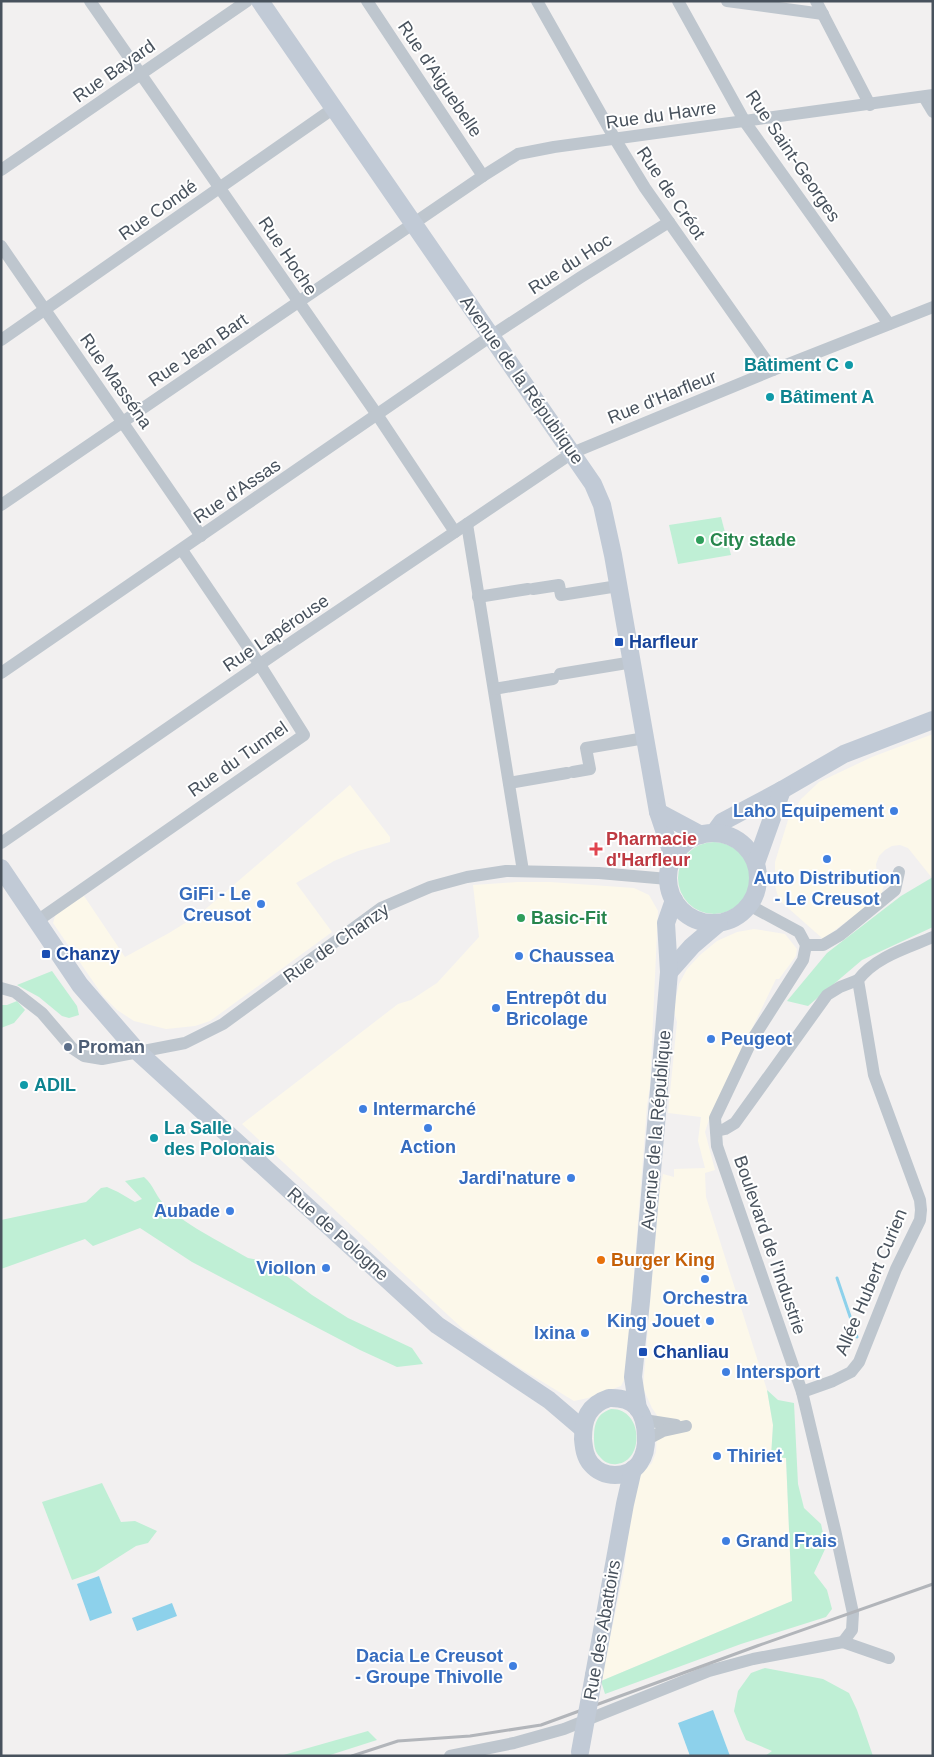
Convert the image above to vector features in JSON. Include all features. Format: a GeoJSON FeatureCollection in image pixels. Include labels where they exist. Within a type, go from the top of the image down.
{"type":"FeatureCollection","features":[{"type":"Feature","properties":{"kind":"street","name":"Rue Hoche"},"geometry":{"type":"LineString","coordinates":[[90,1],[378,416],[455,532]]}},
{"type":"Feature","properties":{"kind":"street","name":"Rue Bayard"},"geometry":{"type":"LineString","coordinates":[[1,170],[247,1]]}},
{"type":"Feature","properties":{"kind":"street","name":"Avenue de la République"},"geometry":{"type":"LineString","coordinates":[[260,1],[593,484],[602,506],[618,586],[658,812],[673,857]]}},
{"type":"Feature","properties":{"kind":"street","name":"Rue d'Aiguebelle"},"geometry":{"type":"LineString","coordinates":[[367,1],[483,176]]}},
{"type":"Feature","properties":{"kind":"street","name":"Rue de Créot"},"geometry":{"type":"LineString","coordinates":[[537,1],[645,188],[773,370]]}},
{"type":"Feature","properties":{"kind":"street","name":"Rue Saint-Georges"},"geometry":{"type":"LineString","coordinates":[[678,1],[745,122],[889,324]]}},
{"type":"Feature","properties":{"kind":"street"},"geometry":{"type":"LineString","coordinates":[[727,1],[823,14]]}},
{"type":"Feature","properties":{"kind":"street"},"geometry":{"type":"LineString","coordinates":[[816,1],[870,105]]}},
{"type":"Feature","properties":{"kind":"street","name":"Rue du Havre"},"geometry":{"type":"LineString","coordinates":[[414,224],[518,154],[929,96]]}},
{"type":"Feature","properties":{"kind":"street"},"geometry":{"type":"LineString","coordinates":[[929,96],[933,112]]}},
{"type":"Feature","properties":{"kind":"street","name":"Rue Condé"},"geometry":{"type":"LineString","coordinates":[[1,340],[334,108]]}},
{"type":"Feature","properties":{"kind":"street","name":"Rue du Hoc"},"geometry":{"type":"LineString","coordinates":[[492,336],[668,222]]}},
{"type":"Feature","properties":{"kind":"street","name":"Rue Jean Bart"},"geometry":{"type":"LineString","coordinates":[[1,505],[414,224]]}},
{"type":"Feature","properties":{"kind":"street","name":"Rue Masséna"},"geometry":{"type":"LineString","coordinates":[[1,246],[201,536]]}},
{"type":"Feature","properties":{"kind":"street","name":"Rue d'Harfleur"},"geometry":{"type":"LineString","coordinates":[[572,453],[773,370],[933,307]]}},
{"type":"Feature","properties":{"kind":"street","name":"Rue d'Assas"},"geometry":{"type":"LineString","coordinates":[[1,673],[492,336]]}},
{"type":"Feature","properties":{"kind":"street","name":"Rue Lapérouse"},"geometry":{"type":"LineString","coordinates":[[1,844],[572,453]]}},
{"type":"Feature","properties":{"kind":"street"},"geometry":{"type":"LineString","coordinates":[[466,524],[523,871]]}},
{"type":"Feature","properties":{"kind":"street","name":"Rue du Tunnel"},"geometry":{"type":"LineString","coordinates":[[37,921],[304,735],[260,665],[182,550]]}},
{"type":"Feature","properties":{"kind":"street"},"geometry":{"type":"LineString","coordinates":[[478,597],[559,585],[561,595],[618,586]]}},
{"type":"Feature","properties":{"kind":"street"},"geometry":{"type":"LineString","coordinates":[[494,689],[632,662]]}},
{"type":"Feature","properties":{"kind":"street"},"geometry":{"type":"LineString","coordinates":[[708,834],[722,822],[844,754],[933,720]]}},
{"type":"Feature","properties":{"kind":"street"},"geometry":{"type":"LineString","coordinates":[[509,783],[590,769],[586,748],[645,738]]}},
{"type":"Feature","properties":{"kind":"street"},"geometry":{"type":"LineString","coordinates":[[756,863],[782,790]]}},
{"type":"Feature","properties":{"kind":"street"},"geometry":{"type":"LineString","coordinates":[[658,812],[708,834]]}},
{"type":"Feature","properties":{"kind":"street"},"geometry":{"type":"LineString","coordinates":[[669,972],[692,946],[719,923],[736,916],[749,905],[756,892],[758,877],[756,863],[749,851],[740,841],[728,835],[708,834],[690,839],[680,847],[673,857],[669,867],[669,890],[682,911],[693,918],[719,923]]}},
{"type":"Feature","properties":{"kind":"street"},"geometry":{"type":"LineString","coordinates":[[1,868],[80,986],[138,1052]]}},
{"type":"Feature","properties":{"kind":"street","name":"Rue de Chanzy"},"geometry":{"type":"LineString","coordinates":[[1,988],[15,992],[42,1013],[72,1048],[84,1056],[102,1059],[185,1043],[223,1024],[381,908],[430,887],[466,877],[506,871],[599,873],[668,879]]}},
{"type":"Feature","properties":{"kind":"street"},"geometry":{"type":"LineString","coordinates":[[749,905],[799,932],[806,945],[822,945],[840,935],[895,890],[899,872]]}},
{"type":"Feature","properties":{"kind":"street","name":"Avenue de la République"},"geometry":{"type":"LineString","coordinates":[[641,1414],[633,1377],[642,1301],[669,972],[666,923],[674,900]]}},
{"type":"Feature","properties":{"kind":"street"},"geometry":{"type":"LineString","coordinates":[[716,1131],[725,1129],[735,1123],[827,995],[840,987],[858,980],[866,968],[933,937]]}},
{"type":"Feature","properties":{"kind":"street","name":"Boulevard de l'Industrie"},"geometry":{"type":"LineString","coordinates":[[806,945],[803,960],[752,1040],[715,1118],[717,1146],[802,1392],[836,1530],[853,1613],[852,1630],[843,1642]]}},
{"type":"Feature","properties":{"kind":"street","name":"Allée Hubert Curien"},"geometry":{"type":"LineString","coordinates":[[802,1392],[833,1381],[851,1372],[859,1362],[896,1269],[920,1220],[920,1200],[874,1075],[858,980]]}},
{"type":"Feature","properties":{"kind":"street","name":"Rue de Pologne"},"geometry":{"type":"LineString","coordinates":[[138,1052],[437,1325],[550,1400],[583,1430]]}},
{"type":"Feature","properties":{"kind":"street"},"geometry":{"type":"LineString","coordinates":[[617,1398],[633,1377]]}},
{"type":"Feature","properties":{"kind":"street"},"geometry":{"type":"LineString","coordinates":[[641,1414],[646,1440],[646,1452],[642,1460],[633,1469],[621,1475],[609,1474],[595,1469],[585,1454],[584,1422],[591,1409],[600,1401],[609,1398],[626,1400],[641,1414],[686,1426],[663,1431],[646,1440]]}},
{"type":"Feature","properties":{"kind":"street","name":"Rue de Pologne"},"geometry":{"type":"LineString","coordinates":[[550,1400],[576,1408],[591,1409]]}},
{"type":"Feature","properties":{"kind":"street","name":"Rue des Abattoirs"},"geometry":{"type":"LineString","coordinates":[[579,1754],[633,1469]]}},
{"type":"Feature","properties":{"kind":"street"},"geometry":{"type":"LineString","coordinates":[[609,1474],[625,1504]]}},
{"type":"Feature","properties":{"kind":"street"},"geometry":{"type":"LineString","coordinates":[[450,1756],[514,1743],[564,1729],[709,1671],[753,1659],[843,1642],[889,1658]]}},
{"type":"Feature","properties":{"kind":"shaded area"},"geometry":{"type":"Polygon","coordinates":[[[933,734],[933,877],[908,848],[900,845],[892,846],[879,856],[876,864],[877,875],[884,885],[881,896],[823,939],[779,900],[775,886],[775,862],[788,820],[801,799],[819,782],[872,757],[933,734]]]}},
{"type":"Feature","properties":{"kind":"shaded area","name":"GiFi - Le Creusot"},"geometry":{"type":"Polygon","coordinates":[[[350,785],[390,837],[390,842],[358,851],[334,861],[296,883],[332,932],[210,1021],[195,1026],[166,1029],[134,1021],[117,1010],[103,996],[53,923],[56,913],[84,896],[125,957],[201,913],[350,785]]]}},
{"type":"Feature","properties":{"kind":"shaded area"},"geometry":{"type":"Polygon","coordinates":[[[550,882],[634,888],[649,895],[658,911],[650,1086],[626,1376],[621,1386],[574,1401],[518,1367],[463,1329],[242,1124],[398,1004],[411,1000],[437,983],[479,937],[473,885],[550,882]]]}},
{"type":"Feature","properties":{"kind":"shaded area"},"geometry":{"type":"Polygon","coordinates":[[[754,929],[785,934],[797,949],[796,956],[779,979],[776,979],[711,1113],[705,1132],[715,1170],[705,1173],[706,1197],[767,1390],[773,1425],[771,1457],[786,1458],[792,1601],[601,1681],[624,1571],[632,1497],[637,1478],[652,1463],[656,1452],[658,1417],[643,1388],[659,1195],[663,1174],[674,1177],[674,1169],[705,1168],[698,1141],[701,1117],[668,1113],[677,1022],[674,1012],[676,997],[679,984],[687,969],[700,955],[717,941],[737,932],[754,929]]]}},
{"type":"Feature","properties":{"kind":"green space","name":"City stade"},"geometry":{"type":"Polygon","coordinates":[[[721,517],[731,555],[678,564],[669,525],[721,517]]]}},
{"type":"Feature","properties":{"kind":"green space"},"geometry":{"type":"Polygon","coordinates":[[[714,842],[734,848],[744,858],[750,878],[744,898],[734,908],[714,914],[694,908],[684,898],[678,878],[684,858],[694,848],[714,842]]]}},
{"type":"Feature","properties":{"kind":"green space"},"geometry":{"type":"Polygon","coordinates":[[[933,877],[933,927],[862,960],[808,1006],[787,1001],[827,953],[901,896],[933,877]]]}},
{"type":"Feature","properties":{"kind":"green space"},"geometry":{"type":"Polygon","coordinates":[[[52,971],[77,1006],[79,1015],[69,1018],[62,1016],[39,997],[17,985],[52,971]]]}},
{"type":"Feature","properties":{"kind":"green space"},"geometry":{"type":"Polygon","coordinates":[[[17,1001],[25,1010],[14,1023],[1,1028],[1,1005],[17,1001]]]}},
{"type":"Feature","properties":{"kind":"green space"},"geometry":{"type":"Polygon","coordinates":[[[144,1177],[162,1202],[180,1218],[248,1258],[276,1268],[312,1295],[348,1318],[412,1348],[423,1364],[397,1367],[360,1350],[192,1262],[140,1228],[93,1246],[85,1239],[1,1269],[1,1220],[86,1202],[101,1188],[107,1187],[135,1202],[142,1199],[125,1181],[144,1177]]]}},
{"type":"Feature","properties":{"kind":"green space"},"geometry":{"type":"Polygon","coordinates":[[[767,1390],[778,1400],[794,1403],[798,1484],[804,1508],[821,1524],[826,1547],[814,1573],[827,1590],[832,1609],[826,1617],[741,1644],[605,1694],[601,1681],[792,1601],[786,1458],[771,1457],[773,1425],[767,1390]]]}},
{"type":"Feature","properties":{"kind":"green space"},"geometry":{"type":"Polygon","coordinates":[[[611,1409],[622,1411],[629,1417],[634,1425],[636,1435],[636,1445],[632,1454],[626,1461],[617,1464],[610,1464],[603,1460],[597,1453],[594,1444],[597,1421],[602,1414],[611,1409]]]}},
{"type":"Feature","properties":{"kind":"green space"},"geometry":{"type":"Polygon","coordinates":[[[102,1483],[121,1522],[135,1521],[157,1531],[148,1543],[136,1546],[95,1572],[72,1580],[42,1502],[102,1483]]]}},
{"type":"Feature","properties":{"kind":"green space"},"geometry":{"type":"Polygon","coordinates":[[[765,1668],[823,1679],[849,1693],[873,1756],[765,1756],[772,1751],[746,1740],[734,1711],[738,1691],[751,1673],[765,1668]]]}},
{"type":"Feature","properties":{"kind":"green space"},"geometry":{"type":"Polygon","coordinates":[[[368,1731],[377,1740],[327,1756],[280,1756],[368,1731]]]}},
{"type":"Feature","properties":{"kind":"water"},"geometry":{"type":"Polygon","coordinates":[[[99,1576],[112,1613],[90,1621],[77,1584],[99,1576]]]}},
{"type":"Feature","properties":{"kind":"water"},"geometry":{"type":"Polygon","coordinates":[[[172,1603],[177,1616],[137,1631],[132,1618],[172,1603]]]}},
{"type":"Feature","properties":{"kind":"water"},"geometry":{"type":"Polygon","coordinates":[[[713,1710],[730,1756],[690,1756],[678,1723],[713,1710]]]}},
{"type":"Feature","properties":{"kind":"waterway"},"geometry":{"type":"LineString","coordinates":[[837,1278],[857,1337]]}},
{"type":"Feature","properties":{"kind":"railway"},"geometry":{"type":"LineString","coordinates":[[352,1756],[398,1741],[470,1736],[541,1725],[933,1584]]}},
{"type":"Feature","properties":{"kind":"place","name":"Bâtiment C"},"geometry":{"type":"Point","coordinates":[849,365]}},
{"type":"Feature","properties":{"kind":"place","name":"Bâtiment A"},"geometry":{"type":"Point","coordinates":[770,397]}},
{"type":"Feature","properties":{"kind":"place","name":"City stade"},"geometry":{"type":"Point","coordinates":[700,540]}},
{"type":"Feature","properties":{"kind":"place","name":"Harfleur"},"geometry":{"type":"Point","coordinates":[619,642]}},
{"type":"Feature","properties":{"kind":"place","name":"Laho Equipement"},"geometry":{"type":"Point","coordinates":[894,811]}},
{"type":"Feature","properties":{"kind":"place","name":"Pharmacie d'Harfleur"},"geometry":{"type":"Point","coordinates":[596,849]}},
{"type":"Feature","properties":{"kind":"place","name":"Auto Distribution - Le Creusot"},"geometry":{"type":"Point","coordinates":[827,859]}},
{"type":"Feature","properties":{"kind":"place","name":"GiFi - Le Creusot"},"geometry":{"type":"Point","coordinates":[261,904]}},
{"type":"Feature","properties":{"kind":"place","name":"Basic-Fit"},"geometry":{"type":"Point","coordinates":[521,918]}},
{"type":"Feature","properties":{"kind":"place","name":"Chanzy"},"geometry":{"type":"Point","coordinates":[46,954]}},
{"type":"Feature","properties":{"kind":"place","name":"Chaussea"},"geometry":{"type":"Point","coordinates":[519,956]}},
{"type":"Feature","properties":{"kind":"place","name":"Entrepôt du Bricolage"},"geometry":{"type":"Point","coordinates":[496,1008]}},
{"type":"Feature","properties":{"kind":"place","name":"Peugeot"},"geometry":{"type":"Point","coordinates":[711,1039]}},
{"type":"Feature","properties":{"kind":"place","name":"Proman"},"geometry":{"type":"Point","coordinates":[68,1047]}},
{"type":"Feature","properties":{"kind":"place","name":"ADIL"},"geometry":{"type":"Point","coordinates":[24,1085]}},
{"type":"Feature","properties":{"kind":"place","name":"Intermarché"},"geometry":{"type":"Point","coordinates":[363,1109]}},
{"type":"Feature","properties":{"kind":"place","name":"Action"},"geometry":{"type":"Point","coordinates":[428,1128]}},
{"type":"Feature","properties":{"kind":"place","name":"La Salle des Polonais"},"geometry":{"type":"Point","coordinates":[154,1138]}},
{"type":"Feature","properties":{"kind":"place","name":"Jardi'nature"},"geometry":{"type":"Point","coordinates":[571,1178]}},
{"type":"Feature","properties":{"kind":"place","name":"Aubade"},"geometry":{"type":"Point","coordinates":[230,1211]}},
{"type":"Feature","properties":{"kind":"place","name":"Burger King"},"geometry":{"type":"Point","coordinates":[601,1260]}},
{"type":"Feature","properties":{"kind":"place","name":"Viollon"},"geometry":{"type":"Point","coordinates":[326,1268]}},
{"type":"Feature","properties":{"kind":"place","name":"Orchestra"},"geometry":{"type":"Point","coordinates":[705,1279]}},
{"type":"Feature","properties":{"kind":"place","name":"King Jouet"},"geometry":{"type":"Point","coordinates":[710,1321]}},
{"type":"Feature","properties":{"kind":"place","name":"Ixina"},"geometry":{"type":"Point","coordinates":[585,1333]}},
{"type":"Feature","properties":{"kind":"place","name":"Chanliau"},"geometry":{"type":"Point","coordinates":[643,1352]}},
{"type":"Feature","properties":{"kind":"place","name":"Intersport"},"geometry":{"type":"Point","coordinates":[726,1372]}},
{"type":"Feature","properties":{"kind":"place","name":"Thiriet"},"geometry":{"type":"Point","coordinates":[717,1456]}},
{"type":"Feature","properties":{"kind":"place","name":"Grand Frais"},"geometry":{"type":"Point","coordinates":[726,1541]}},
{"type":"Feature","properties":{"kind":"place","name":"Dacia Le Creusot - Groupe Thivolle"},"geometry":{"type":"Point","coordinates":[513,1666]}}]}
